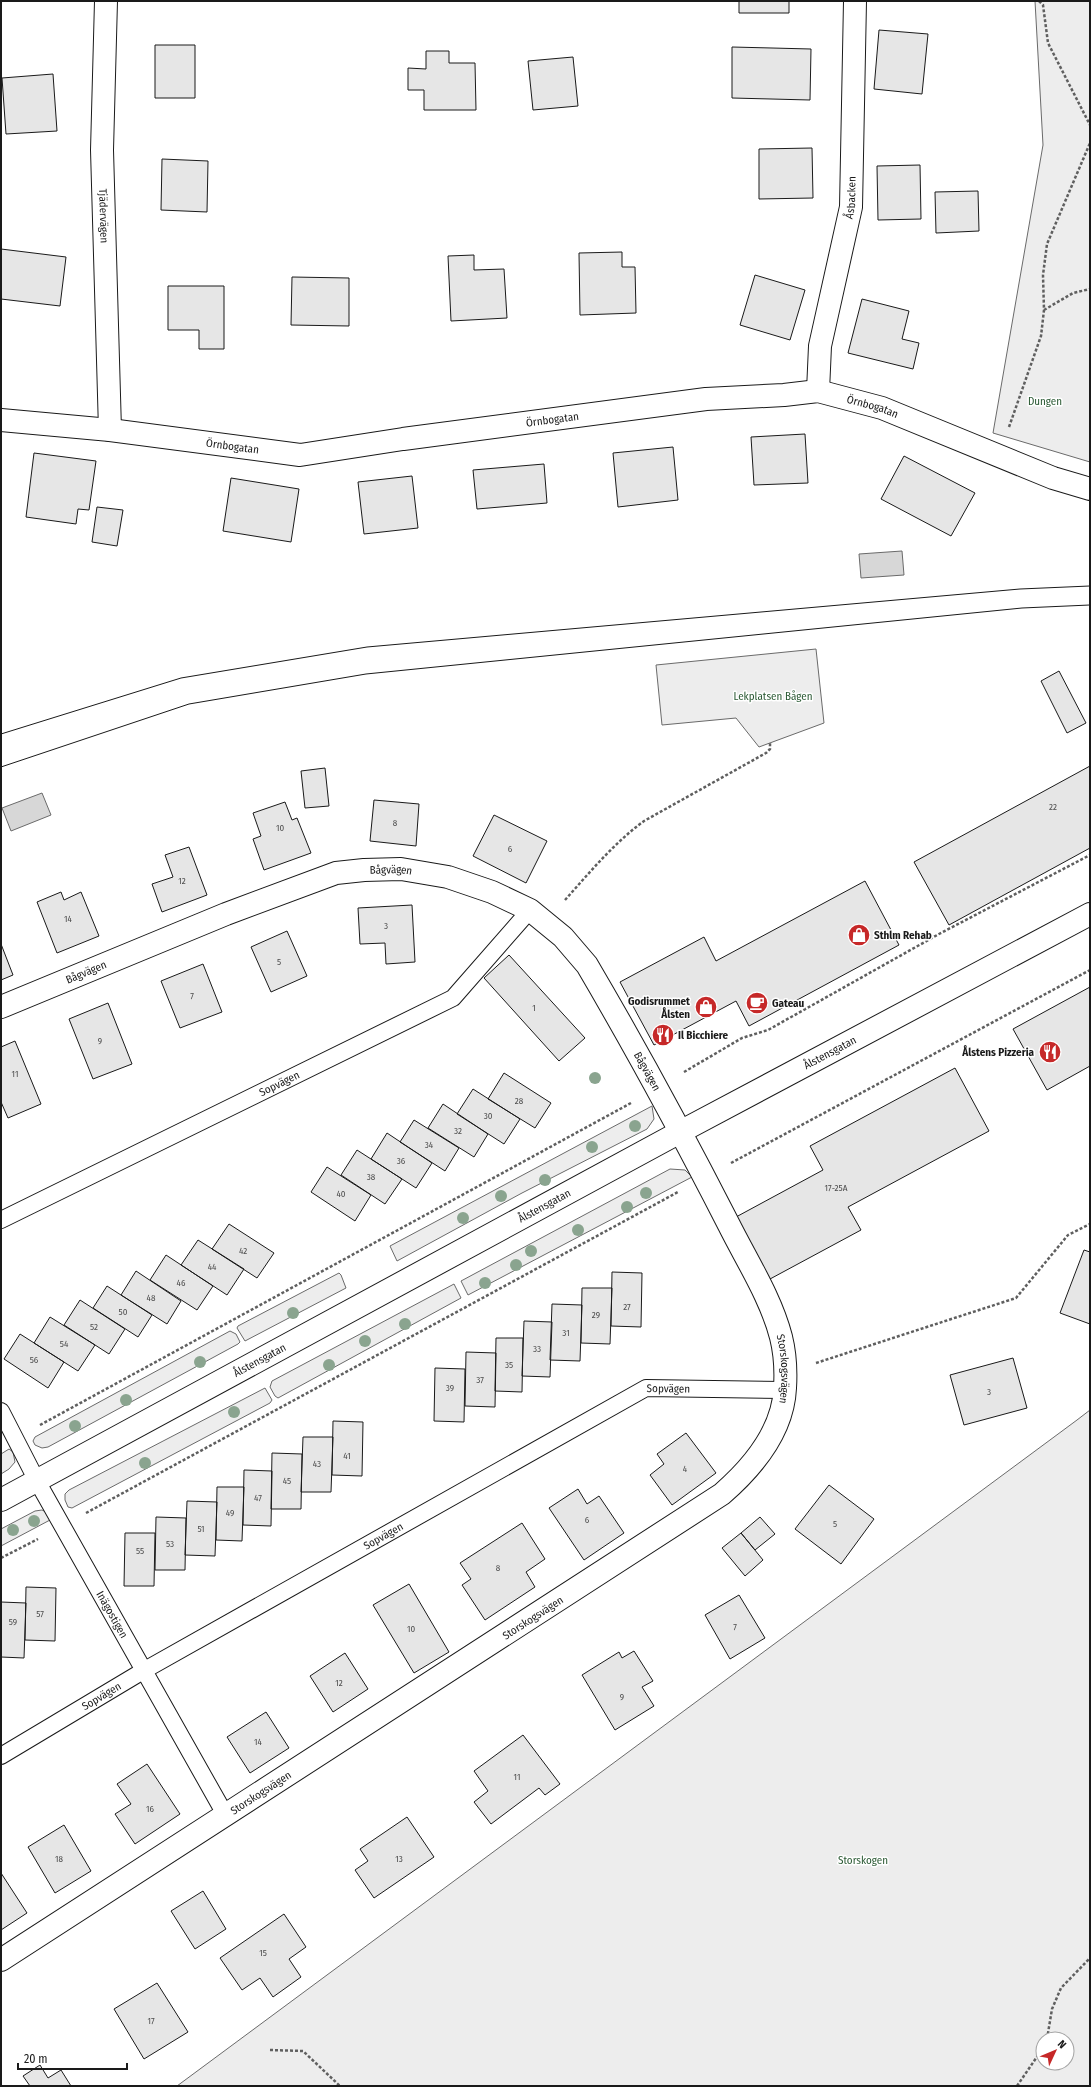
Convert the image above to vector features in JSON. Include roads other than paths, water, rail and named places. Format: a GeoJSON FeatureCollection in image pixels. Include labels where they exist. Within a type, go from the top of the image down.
{"type":"FeatureCollection","features":[{"type":"Feature","properties":{"kind":"street","name":"Tjädervägen"},"geometry":{"type":"LineString","coordinates":[[106,1],[102,150],[110,430]]}},
{"type":"Feature","properties":{"kind":"street","name":"Åsbacken"},"geometry":{"type":"LineString","coordinates":[[818,391],[820,346],[852,207],[855,1]]}},
{"type":"Feature","properties":{"kind":"street","name":"Örnbogatan"},"geometry":{"type":"LineString","coordinates":[[1,420],[110,430],[300,456],[410,438],[706,399],[784,395],[818,391],[882,408],[954,436],[998,457],[1053,478],[1090,489]]}},
{"type":"Feature","properties":{"kind":"street","name":"Bågvägen"},"geometry":{"type":"LineString","coordinates":[[1,1007],[226,914],[336,873],[364,870],[401,869],[448,876],[492,892],[538,916],[563,937],[587,965],[680,1132]]}},
{"type":"Feature","properties":{"kind":"street","name":"Ålstensgatan"},"geometry":{"type":"LineString","coordinates":[[1,1500],[680,1132],[1090,914]]}},
{"type":"Feature","properties":{"kind":"street","name":"Storskogsvägen"},"geometry":{"type":"LineString","coordinates":[[1,1960],[722,1494],[746,1474],[765,1446],[779,1420],[785,1381],[781,1338],[771,1308],[705,1177],[680,1132]]}},
{"type":"Feature","properties":{"kind":"lane","name":"Sopvägen"},"geometry":{"type":"LineString","coordinates":[[1,1220],[453,998],[538,916]]}},
{"type":"Feature","properties":{"kind":"lane","name":"Sopvägen"},"geometry":{"type":"LineString","coordinates":[[1,1756],[143,1671],[646,1388],[785,1381]]}},
{"type":"Feature","properties":{"kind":"lane","name":"Inägostigen"},"geometry":{"type":"LineString","coordinates":[[1,1411],[37,1481],[226,1816]]}},
{"type":"Feature","properties":{"kind":"tram line"},"geometry":{"type":"LineString","coordinates":[[1,734],[181,678],[367,647],[1020,589],[1090,586]]}},
{"type":"Feature","properties":{"kind":"tram line"},"geometry":{"type":"LineString","coordinates":[[1,767],[189,704],[366,674],[1022,608],[1090,605]]}},
{"type":"Feature","properties":{"kind":"place","name":"Sthlm Rehab"},"geometry":{"type":"Point","coordinates":[859,935]}},
{"type":"Feature","properties":{"kind":"place","name":"Gateau"},"geometry":{"type":"Point","coordinates":[757,1003]}},
{"type":"Feature","properties":{"kind":"place","name":"Godisrummet Ålsten"},"geometry":{"type":"Point","coordinates":[706,1007]}},
{"type":"Feature","properties":{"kind":"place","name":"Il Bicchiere"},"geometry":{"type":"Point","coordinates":[663,1035]}},
{"type":"Feature","properties":{"kind":"place","name":"Ålstens Pizzeria"},"geometry":{"type":"Point","coordinates":[1050,1052]}},
{"type":"Feature","properties":{"kind":"park label","name":"Dungen"},"geometry":{"type":"Point","coordinates":[1045,401]}},
{"type":"Feature","properties":{"kind":"park label","name":"Lekplatsen Bågen"},"geometry":{"type":"Point","coordinates":[773,696]}},
{"type":"Feature","properties":{"kind":"park label","name":"Storskogen"},"geometry":{"type":"Point","coordinates":[863,1860]}}]}
